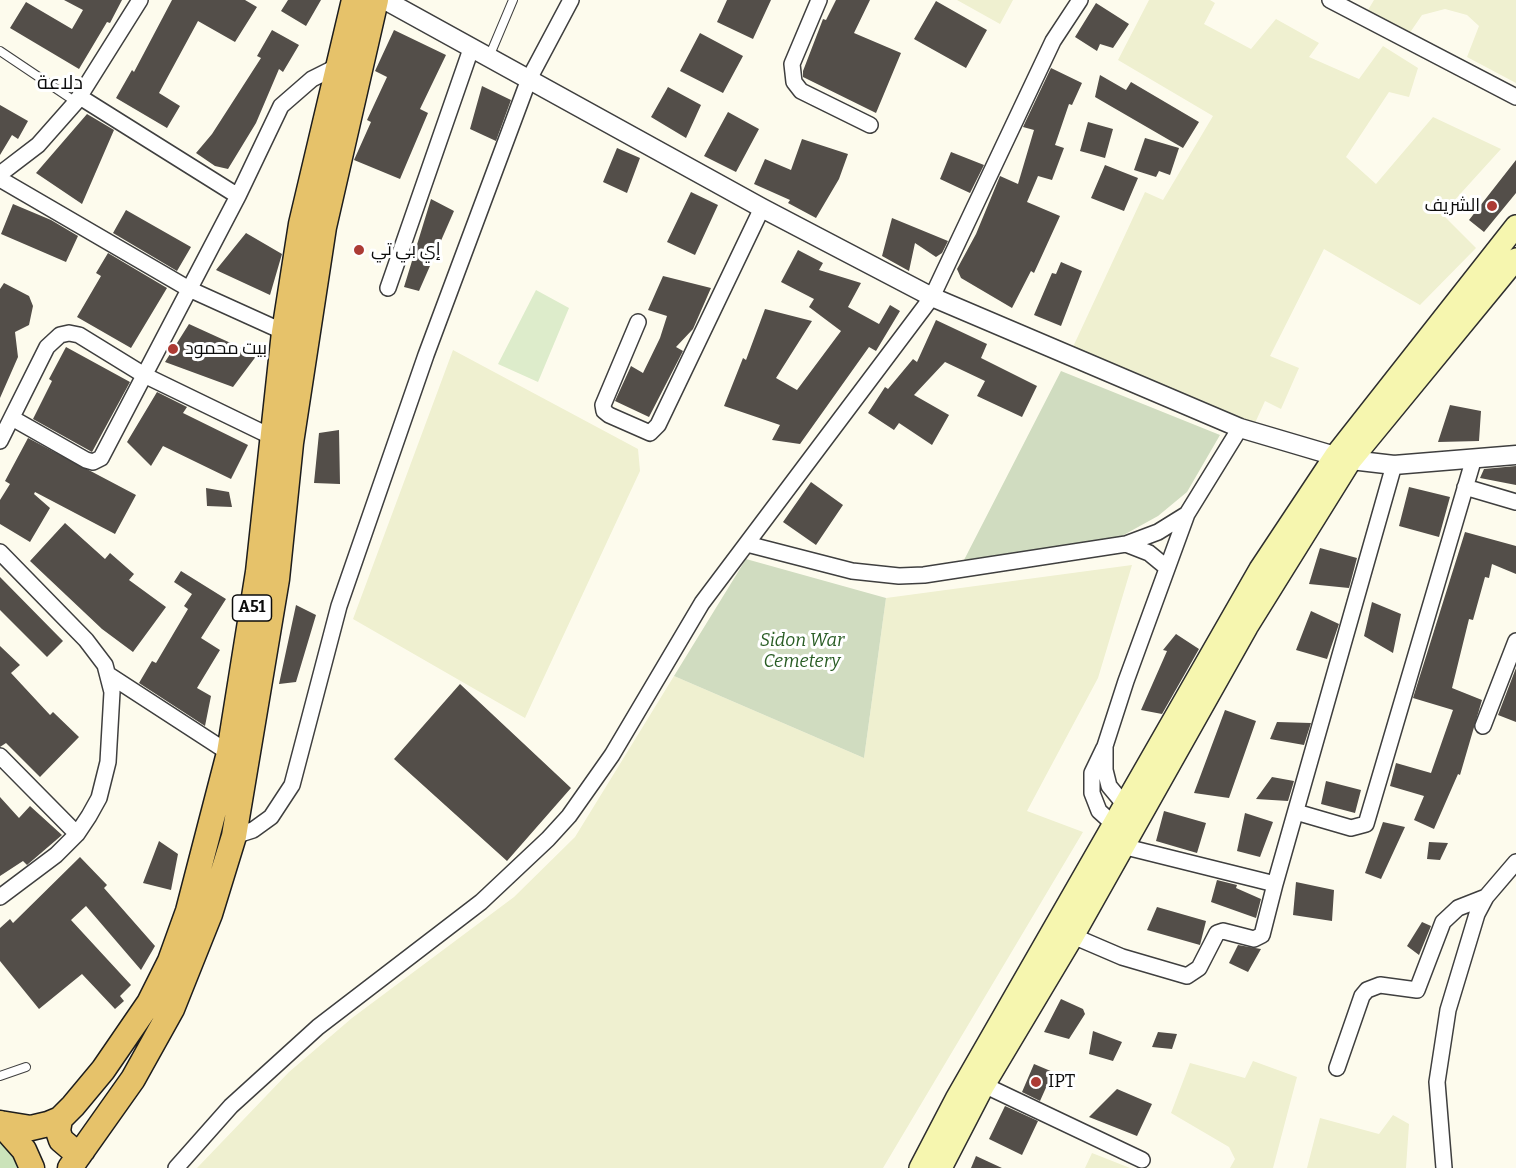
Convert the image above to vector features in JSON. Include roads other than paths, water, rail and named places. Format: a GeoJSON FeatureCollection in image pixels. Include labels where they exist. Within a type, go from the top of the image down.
{"type":"FeatureCollection","features":[{"type":"Feature","properties":{"kind":"highway","name":"A51"},"geometry":{"type":"LineString","coordinates":[[60,1119],[103,1070],[128,1036],[170,961],[188,911],[229,753],[258,572],[284,332],[301,224],[354,0]]}},
{"type":"Feature","properties":{"kind":"highway","name":"A51"},"geometry":{"type":"LineString","coordinates":[[76,1159],[133,1079],[172,1009],[210,915],[234,836],[277,579],[291,443],[324,227],[376,0]]}},
{"type":"Feature","properties":{"kind":"highway"},"geometry":{"type":"LineString","coordinates":[[4,1131],[31,1128],[60,1119],[58,1131],[61,1140],[74,1150],[76,1159]]}},
{"type":"Feature","properties":{"kind":"highway"},"geometry":{"type":"LineString","coordinates":[[4,1131],[32,1168]]}},
{"type":"Feature","properties":{"kind":"main road"},"geometry":{"type":"LineString","coordinates":[[940,1168],[962,1108],[984,1086],[1073,936],[1134,806],[1247,627],[1343,458],[1513,236]]}},
{"type":"Feature","properties":{"kind":"main road"},"geometry":{"type":"LineString","coordinates":[[1343,458],[1516,259]]}},
{"type":"Feature","properties":{"kind":"main road"},"geometry":{"type":"LineString","coordinates":[[920,1168],[962,1108],[1121,835]]}},
{"type":"Feature","properties":{"kind":"street"},"geometry":{"type":"LineString","coordinates":[[0,174],[38,145],[78,100],[140,0]]}},
{"type":"Feature","properties":{"kind":"street"},"geometry":{"type":"LineString","coordinates":[[385,0],[762,208],[932,297],[1240,428],[1343,458],[1394,465],[1516,455]]}},
{"type":"Feature","properties":{"kind":"street"},"geometry":{"type":"LineString","coordinates":[[234,836],[253,830],[271,817],[292,785],[339,606],[426,355],[529,79],[571,0]]}},
{"type":"Feature","properties":{"kind":"street"},"geometry":{"type":"LineString","coordinates":[[819,0],[792,64],[794,82],[801,90],[870,125]]}},
{"type":"Feature","properties":{"kind":"street"},"geometry":{"type":"LineString","coordinates":[[177,1168],[231,1106],[318,1027],[481,902],[548,839],[606,764],[684,629],[816,448],[932,297],[1053,41],[1080,0]]}},
{"type":"Feature","properties":{"kind":"street"},"geometry":{"type":"LineString","coordinates":[[1330,0],[1516,97]]}},
{"type":"Feature","properties":{"kind":"street"},"geometry":{"type":"LineString","coordinates":[[388,288],[471,49]]}},
{"type":"Feature","properties":{"kind":"street"},"geometry":{"type":"LineString","coordinates":[[12,418],[86,460],[101,458],[286,99],[312,79],[338,66]]}},
{"type":"Feature","properties":{"kind":"street"},"geometry":{"type":"LineString","coordinates":[[78,100],[238,196]]}},
{"type":"Feature","properties":{"kind":"street"},"geometry":{"type":"LineString","coordinates":[[0,179],[189,289],[284,332]]}},
{"type":"Feature","properties":{"kind":"street"},"geometry":{"type":"LineString","coordinates":[[638,322],[603,405],[604,411],[609,414],[650,433],[658,425],[762,208]]}},
{"type":"Feature","properties":{"kind":"street"},"geometry":{"type":"LineString","coordinates":[[0,441],[40,358],[52,340],[60,334],[79,335],[144,375],[272,437]]}},
{"type":"Feature","properties":{"kind":"street"},"geometry":{"type":"LineString","coordinates":[[1134,806],[1109,786],[1105,770],[1106,746],[1186,514],[1240,428]]}},
{"type":"Feature","properties":{"kind":"street"},"geometry":{"type":"LineString","coordinates":[[1296,812],[1351,828],[1362,827],[1366,824],[1474,458]]}},
{"type":"Feature","properties":{"kind":"street"},"geometry":{"type":"LineString","coordinates":[[1073,936],[1122,957],[1187,976],[1199,968],[1217,933],[1223,932],[1254,939],[1262,936],[1394,465]]}},
{"type":"Feature","properties":{"kind":"street"},"geometry":{"type":"LineString","coordinates":[[1466,487],[1516,502]]}},
{"type":"Feature","properties":{"kind":"street"},"geometry":{"type":"LineString","coordinates":[[747,544],[852,572],[899,576],[1126,544],[1158,532],[1186,514]]}},
{"type":"Feature","properties":{"kind":"street"},"geometry":{"type":"LineString","coordinates":[[1126,544],[1149,553],[1166,567]]}},
{"type":"Feature","properties":{"kind":"street"},"geometry":{"type":"LineString","coordinates":[[0,552],[86,640],[109,675],[112,692],[108,762],[99,798],[77,834],[56,855],[0,897]]}},
{"type":"Feature","properties":{"kind":"street"},"geometry":{"type":"LineString","coordinates":[[1483,726],[1516,641]]}},
{"type":"Feature","properties":{"kind":"street"},"geometry":{"type":"LineString","coordinates":[[109,675],[229,753]]}},
{"type":"Feature","properties":{"kind":"street"},"geometry":{"type":"LineString","coordinates":[[1106,746],[1099,754],[1092,773],[1092,793],[1099,811],[1121,835],[1275,884]]}},
{"type":"Feature","properties":{"kind":"street"},"geometry":{"type":"LineString","coordinates":[[0,756],[77,834]]}},
{"type":"Feature","properties":{"kind":"street"},"geometry":{"type":"LineString","coordinates":[[1444,1168],[1438,1112],[1440,1057],[1448,1010],[1462,958],[1486,897],[1516,861]]}},
{"type":"Feature","properties":{"kind":"street"},"geometry":{"type":"LineString","coordinates":[[1337,1068],[1362,996],[1367,990],[1380,985],[1417,990],[1443,922],[1458,908],[1486,897]]}},
{"type":"Feature","properties":{"kind":"street"},"geometry":{"type":"LineString","coordinates":[[984,1086],[1142,1160]]}},
{"type":"Feature","properties":{"kind":"lane"},"geometry":{"type":"LineString","coordinates":[[489,57],[513,0]]}},
{"type":"Feature","properties":{"kind":"lane"},"geometry":{"type":"LineString","coordinates":[[0,51],[78,100]]}},
{"type":"Feature","properties":{"kind":"lane"},"geometry":{"type":"LineString","coordinates":[[0,1076],[26,1067]]}},
{"type":"Feature","properties":{"kind":"place","name":"الشريف"},"geometry":{"type":"Point","coordinates":[1492,206]}},
{"type":"Feature","properties":{"kind":"place","name":"إي بي تي"},"geometry":{"type":"Point","coordinates":[359,250]}},
{"type":"Feature","properties":{"kind":"place","name":"بيت محمود"},"geometry":{"type":"Point","coordinates":[173,349]}},
{"type":"Feature","properties":{"kind":"place","name":"IPT"},"geometry":{"type":"Point","coordinates":[1036,1082]}},
{"type":"Feature","properties":{"kind":"district","name":"دلاعة"},"geometry":{"type":"Point","coordinates":[60,83]}},
{"type":"Feature","properties":{"kind":"park label","name":"Sidon War Cemetery"},"geometry":{"type":"Point","coordinates":[802,651]}}]}
